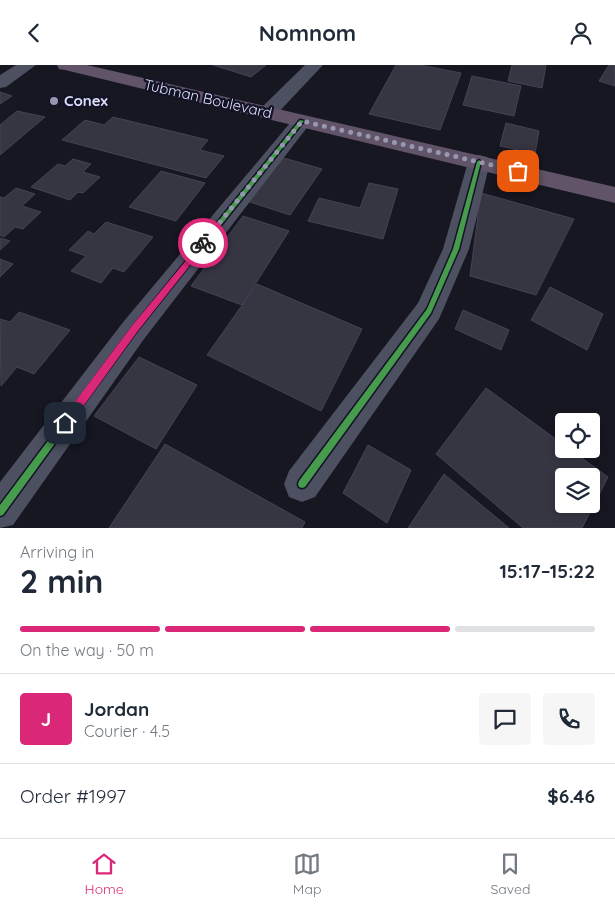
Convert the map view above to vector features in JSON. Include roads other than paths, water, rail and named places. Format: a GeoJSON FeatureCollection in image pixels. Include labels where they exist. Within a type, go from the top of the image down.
{"type":"FeatureCollection","features":[{"type":"Feature","properties":{"kind":"highway","name":"Tubman Boulevard"},"geometry":{"type":"LineString","coordinates":[[64,65],[615,195]]}},
{"type":"Feature","properties":{"kind":"street"},"geometry":{"type":"LineString","coordinates":[[0,83],[28,65]]}},
{"type":"Feature","properties":{"kind":"street"},"geometry":{"type":"LineString","coordinates":[[268,113],[315,65]]}},
{"type":"Feature","properties":{"kind":"street"},"geometry":{"type":"LineString","coordinates":[[0,512],[134,330],[302,121]]}},
{"type":"Feature","properties":{"kind":"street"},"geometry":{"type":"LineString","coordinates":[[302,484],[429,311],[457,244],[479,162]]}},
{"type":"Feature","properties":{"kind":"place","name":"Conex"},"geometry":{"type":"Point","coordinates":[54,101]}}]}
